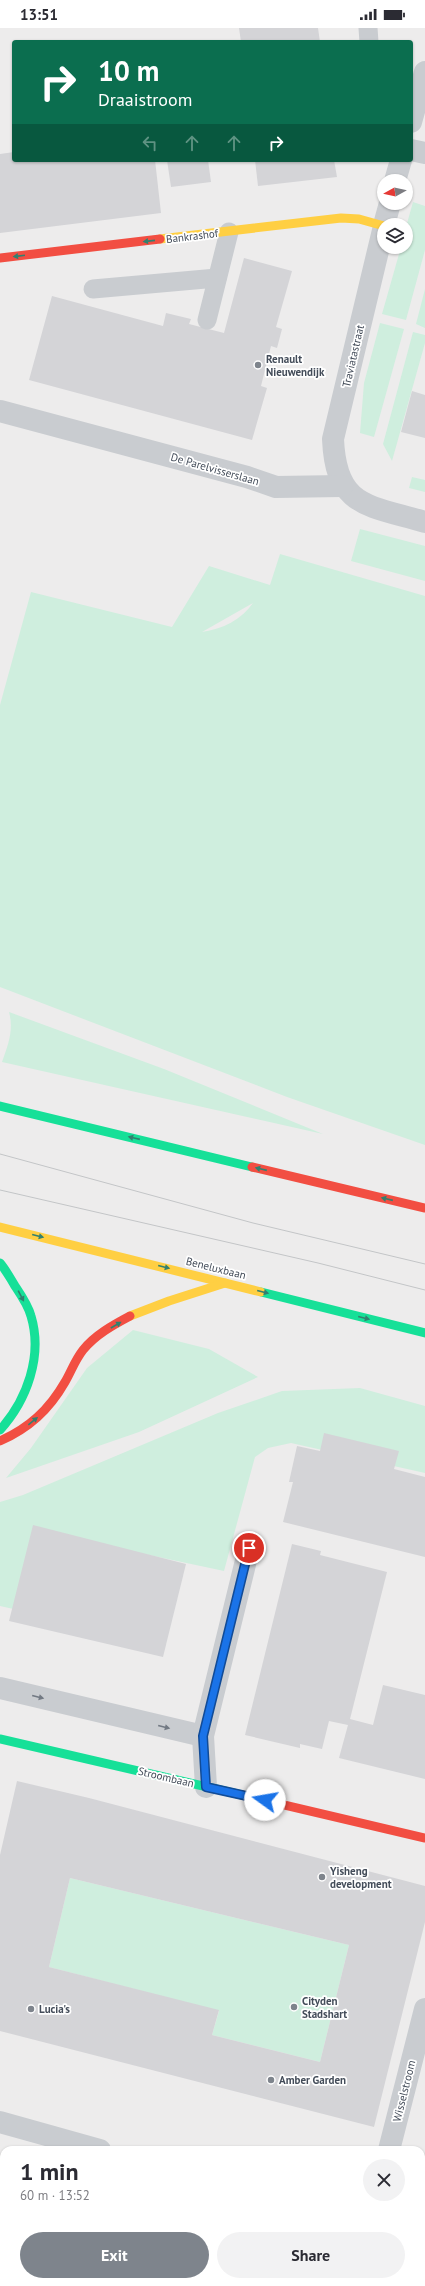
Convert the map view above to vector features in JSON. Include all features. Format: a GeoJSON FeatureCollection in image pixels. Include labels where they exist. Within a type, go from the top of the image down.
{"type":"FeatureCollection","features":[{"type":"Feature","properties":{"kind":"main road","name":"Bankrashof"},"geometry":{"type":"LineString","coordinates":[[0,258],[341,218],[358,219],[377,224]]}},
{"type":"Feature","properties":{"kind":"main road"},"geometry":{"type":"LineString","coordinates":[[0,1106],[425,1208]]}},
{"type":"Feature","properties":{"kind":"main road","name":"Beneluxbaan"},"geometry":{"type":"LineString","coordinates":[[0,1227],[425,1333]]}},
{"type":"Feature","properties":{"kind":"main road"},"geometry":{"type":"LineString","coordinates":[[0,1263],[20,1294],[31,1316],[34,1339],[32,1371],[22,1400],[0,1430]]}},
{"type":"Feature","properties":{"kind":"main road"},"geometry":{"type":"LineString","coordinates":[[0,1441],[17,1434],[49,1408],[84,1349],[101,1333],[126,1319],[171,1301],[225,1283]]}},
{"type":"Feature","properties":{"kind":"main road","name":"Stroombaan"},"geometry":{"type":"LineString","coordinates":[[0,1739],[425,1838]]}},
{"type":"Feature","properties":{"kind":"street"},"geometry":{"type":"LineString","coordinates":[[413,107],[415,92],[425,72]]}},
{"type":"Feature","properties":{"kind":"street"},"geometry":{"type":"LineString","coordinates":[[413,150],[425,153]]}},
{"type":"Feature","properties":{"kind":"street"},"geometry":{"type":"LineString","coordinates":[[397,174],[400,162]]}},
{"type":"Feature","properties":{"kind":"street","name":"Traviatastraat"},"geometry":{"type":"LineString","coordinates":[[342,486],[334,464],[333,439],[377,254]]}},
{"type":"Feature","properties":{"kind":"street","name":"De Parelvisserslaan"},"geometry":{"type":"LineString","coordinates":[[0,411],[247,477],[276,487],[342,486]]}},
{"type":"Feature","properties":{"kind":"street"},"geometry":{"type":"LineString","coordinates":[[342,486],[356,500],[425,522]]}},
{"type":"Feature","properties":{"kind":"street"},"geometry":{"type":"LineString","coordinates":[[206,1787],[203,1736],[249,1548]]}},
{"type":"Feature","properties":{"kind":"street"},"geometry":{"type":"LineString","coordinates":[[0,1688],[203,1736]]}},
{"type":"Feature","properties":{"kind":"street","name":"Wisselstroom"},"geometry":{"type":"LineString","coordinates":[[389,2146],[425,2008]]}},
{"type":"Feature","properties":{"kind":"street"},"geometry":{"type":"LineString","coordinates":[[0,2122],[86,2146]]}},
{"type":"Feature","properties":{"kind":"lane"},"geometry":{"type":"LineString","coordinates":[[368,28],[369,40]]}},
{"type":"Feature","properties":{"kind":"lane"},"geometry":{"type":"LineString","coordinates":[[207,320],[217,278],[236,230]]}},
{"type":"Feature","properties":{"kind":"lane"},"geometry":{"type":"LineString","coordinates":[[93,289],[217,278]]}},
{"type":"Feature","properties":{"kind":"green space"},"geometry":{"type":"Polygon","coordinates":[[[413,202],[425,206],[425,250],[406,320],[382,314],[399,254],[413,254],[413,218],[409,218],[411,210],[413,210],[413,202]]]}},
{"type":"Feature","properties":{"kind":"green space"},"geometry":{"type":"Polygon","coordinates":[[[425,289],[425,328],[416,324],[425,289]]]}},
{"type":"Feature","properties":{"kind":"green space"},"geometry":{"type":"Polygon","coordinates":[[[380,323],[404,329],[374,437],[360,433],[364,383],[380,323]]]}},
{"type":"Feature","properties":{"kind":"green space"},"geometry":{"type":"Polygon","coordinates":[[[413,332],[425,335],[425,343],[392,461],[383,444],[413,332]]]}},
{"type":"Feature","properties":{"kind":"green space"},"geometry":{"type":"Polygon","coordinates":[[[412,477],[425,480],[425,492],[409,488],[412,477]]]}},
{"type":"Feature","properties":{"kind":"green space"},"geometry":{"type":"Polygon","coordinates":[[[360,529],[425,546],[425,581],[351,561],[360,529]]]}},
{"type":"Feature","properties":{"kind":"green space"},"geometry":{"type":"Polygon","coordinates":[[[280,554],[425,596],[425,1145],[287,1097],[0,987],[0,705],[31,592],[172,627],[209,566],[270,585],[280,554]],[[253,603],[202,632],[217,629],[231,623],[253,603]]]}},
{"type":"Feature","properties":{"kind":"green space"},"geometry":{"type":"Polygon","coordinates":[[[9,1012],[164,1069],[323,1134],[2,1062],[11,1031],[9,1012]]]}},
{"type":"Feature","properties":{"kind":"green space"},"geometry":{"type":"Polygon","coordinates":[[[133,1330],[209,1349],[258,1377],[139,1432],[6,1478],[31,1448],[87,1368],[133,1330]]]}},
{"type":"Feature","properties":{"kind":"green space"},"geometry":{"type":"Polygon","coordinates":[[[360,1388],[425,1406],[425,1473],[291,1443],[268,1448],[255,1457],[224,1571],[36,1531],[18,1610],[0,1606],[0,1502],[23,1495],[218,1413],[282,1391],[360,1388]]]}},
{"type":"Feature","properties":{"kind":"green space"},"geometry":{"type":"Polygon","coordinates":[[[70,1878],[349,1945],[320,2062],[212,2035],[219,2011],[49,1967],[70,1878]]]}},
{"type":"Feature","properties":{"kind":"building"},"geometry":{"type":"Polygon","coordinates":[[[239,28],[318,28],[320,40],[241,40],[239,28]]]}},
{"type":"Feature","properties":{"kind":"building"},"geometry":{"type":"Polygon","coordinates":[[[12,152],[12,162],[155,162],[161,213],[0,233],[0,154],[12,152]]]}},
{"type":"Feature","properties":{"kind":"building"},"geometry":{"type":"Polygon","coordinates":[[[167,162],[208,162],[211,182],[171,187],[167,162]]]}},
{"type":"Feature","properties":{"kind":"building"},"geometry":{"type":"Polygon","coordinates":[[[255,162],[334,162],[337,177],[258,186],[255,162]]]}},
{"type":"Feature","properties":{"kind":"building"},"geometry":{"type":"Polygon","coordinates":[[[244,258],[292,271],[276,327],[282,329],[277,348],[271,346],[261,386],[267,388],[252,440],[29,380],[52,296],[163,326],[166,313],[191,319],[189,324],[224,333],[244,258]]]}},
{"type":"Feature","properties":{"kind":"building"},"geometry":{"type":"Polygon","coordinates":[[[412,391],[425,395],[425,438],[401,432],[412,391]]]}},
{"type":"Feature","properties":{"kind":"building"},"geometry":{"type":"Polygon","coordinates":[[[324,1433],[399,1451],[394,1469],[425,1477],[425,1557],[283,1522],[293,1482],[289,1482],[297,1446],[320,1451],[324,1433]]]}},
{"type":"Feature","properties":{"kind":"building"},"geometry":{"type":"Polygon","coordinates":[[[33,1525],[186,1564],[163,1657],[9,1621],[33,1525]]]}},
{"type":"Feature","properties":{"kind":"building"},"geometry":{"type":"Polygon","coordinates":[[[292,1544],[321,1551],[320,1555],[387,1572],[350,1719],[373,1725],[383,1685],[425,1695],[425,1779],[339,1758],[348,1725],[329,1721],[322,1749],[300,1744],[300,1748],[245,1735],[292,1544]]]}},
{"type":"Feature","properties":{"kind":"building"},"geometry":{"type":"Polygon","coordinates":[[[17,1781],[89,1798],[425,1886],[425,1922],[374,2127],[0,2031],[0,1855],[17,1781]],[[70,1878],[49,1967],[219,2010],[212,2035],[320,2062],[349,1945],[70,1878]]]}},
{"type":"Feature","properties":{"kind":"tram line"},"geometry":{"type":"LineString","coordinates":[[0,1154],[253,1223],[425,1264]]}},
{"type":"Feature","properties":{"kind":"tram line"},"geometry":{"type":"LineString","coordinates":[[0,1190],[318,1263],[425,1290]]}},
{"type":"Feature","properties":{"kind":"traffic: fast"},"geometry":{"type":"LineString","coordinates":[[0,1106],[252,1167]]}},
{"type":"Feature","properties":{"kind":"traffic: fast"},"geometry":{"type":"LineString","coordinates":[[0,1263],[28,1308],[34,1331],[35,1346],[34,1362],[25,1391],[10,1418],[0,1430]]}},
{"type":"Feature","properties":{"kind":"traffic: fast"},"geometry":{"type":"LineString","coordinates":[[261,1292],[425,1333]]}},
{"type":"Feature","properties":{"kind":"traffic: fast"},"geometry":{"type":"LineString","coordinates":[[0,1739],[242,1795]]}},
{"type":"Feature","properties":{"kind":"traffic: slow"},"geometry":{"type":"LineString","coordinates":[[160,239],[341,218],[359,219],[377,224]]}},
{"type":"Feature","properties":{"kind":"traffic: slow"},"geometry":{"type":"LineString","coordinates":[[0,1227],[261,1292]]}},
{"type":"Feature","properties":{"kind":"traffic: slow"},"geometry":{"type":"LineString","coordinates":[[130,1316],[169,1301],[225,1283]]}},
{"type":"Feature","properties":{"kind":"traffic: jam"},"geometry":{"type":"LineString","coordinates":[[0,258],[160,239]]}},
{"type":"Feature","properties":{"kind":"traffic: jam"},"geometry":{"type":"LineString","coordinates":[[252,1167],[425,1208]]}},
{"type":"Feature","properties":{"kind":"traffic: jam"},"geometry":{"type":"LineString","coordinates":[[0,1441],[29,1424],[45,1410],[59,1392],[83,1350],[105,1331],[130,1316]]}},
{"type":"Feature","properties":{"kind":"traffic: jam"},"geometry":{"type":"LineString","coordinates":[[242,1795],[425,1838]]}},
{"type":"Feature","properties":{"kind":"place","name":"Renault Nieuwendijk"},"geometry":{"type":"Point","coordinates":[258,365]}},
{"type":"Feature","properties":{"kind":"place","name":"Yisheng development"},"geometry":{"type":"Point","coordinates":[322,1877]}},
{"type":"Feature","properties":{"kind":"place","name":"Cityden Stadshart"},"geometry":{"type":"Point","coordinates":[294,2007]}},
{"type":"Feature","properties":{"kind":"place","name":"Lucia's"},"geometry":{"type":"Point","coordinates":[31,2009]}},
{"type":"Feature","properties":{"kind":"place","name":"Amber Garden"},"geometry":{"type":"Point","coordinates":[271,2080]}},
{"type":"Feature","properties":{"kind":"route"},"geometry":{"type":"LineString","coordinates":[[249,1548],[203,1736],[206,1787],[265,1800]]}}]}
